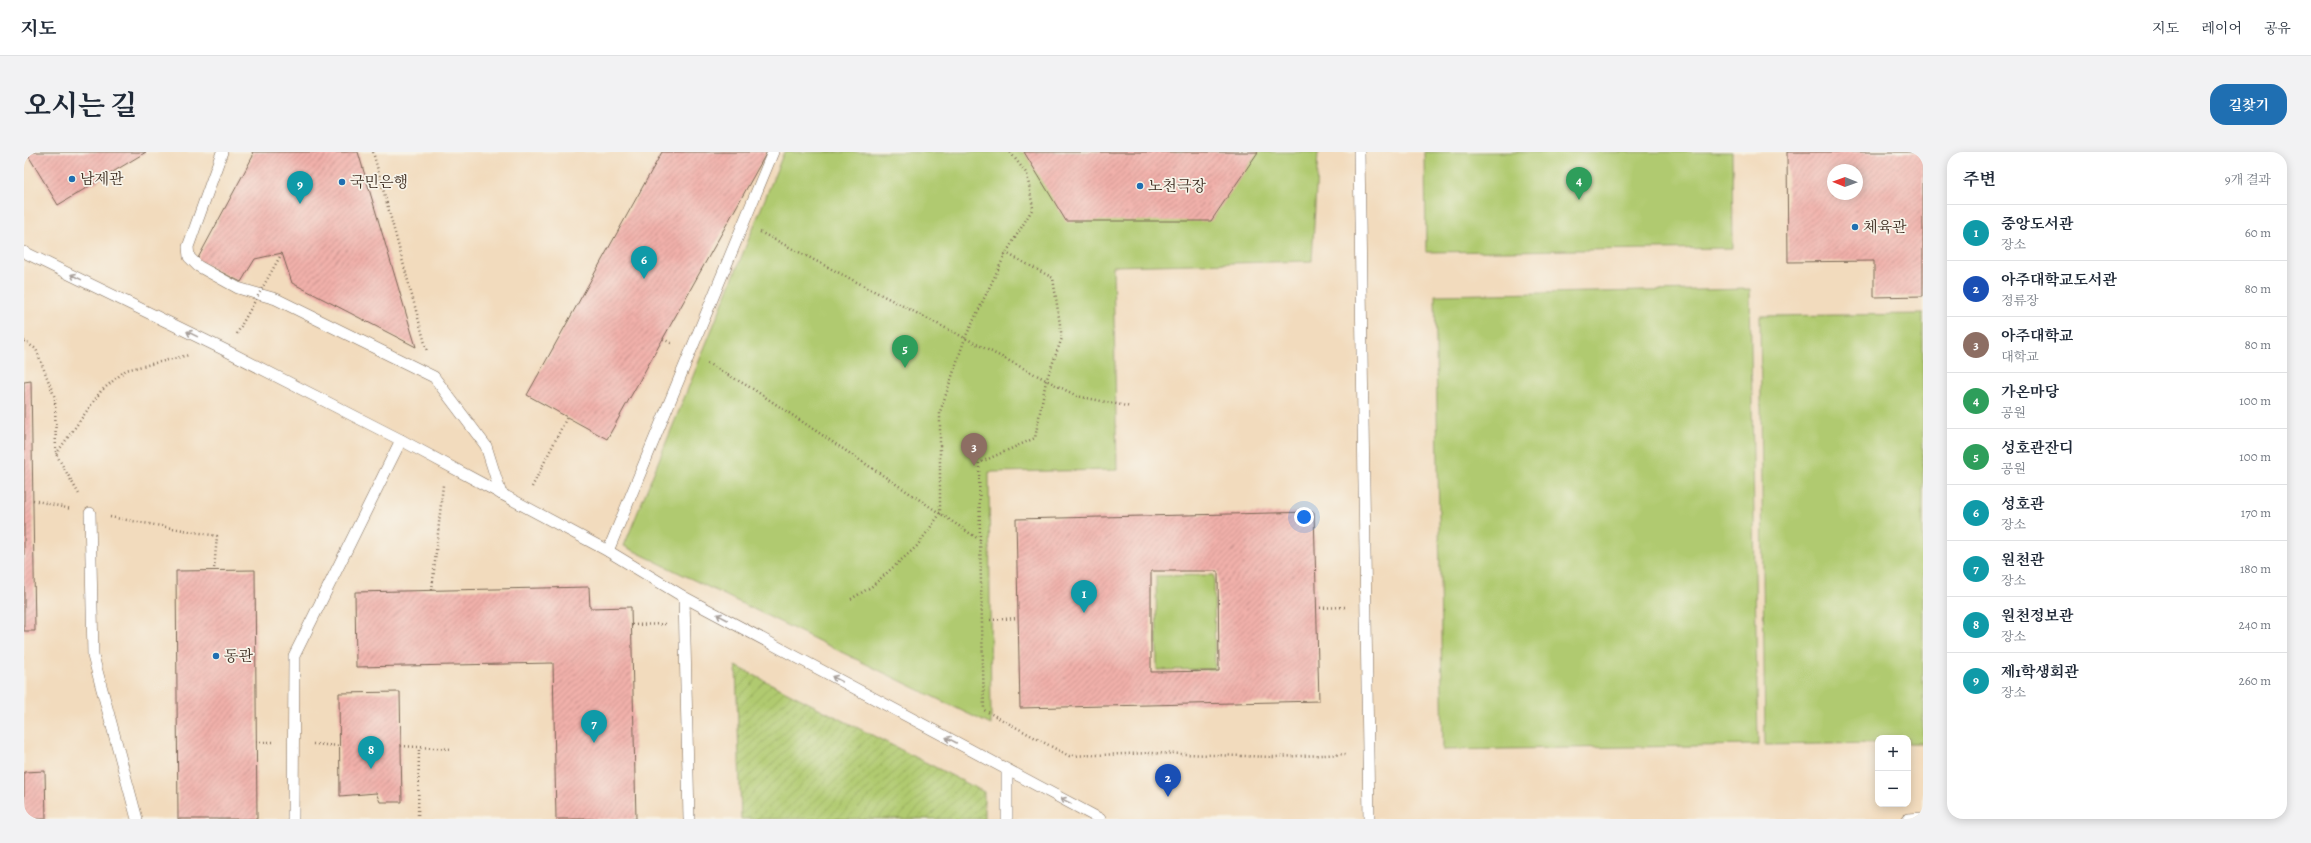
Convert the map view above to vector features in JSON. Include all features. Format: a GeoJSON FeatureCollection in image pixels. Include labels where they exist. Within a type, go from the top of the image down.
{"type":"FeatureCollection","features":[{"type":"Feature","properties":{"kind":"lane"},"geometry":{"type":"LineString","coordinates":[[222,152],[188,247],[189,257],[198,266],[238,288],[276,299],[434,377],[486,446],[501,494]]}},
{"type":"Feature","properties":{"kind":"lane"},"geometry":{"type":"LineString","coordinates":[[608,552],[689,352],[773,152]]}},
{"type":"Feature","properties":{"kind":"lane"},"geometry":{"type":"LineString","coordinates":[[1359,152],[1369,819]]}},
{"type":"Feature","properties":{"kind":"lane"},"geometry":{"type":"LineString","coordinates":[[24,252],[217,346],[401,440],[608,552],[684,596],[1100,819]]}},
{"type":"Feature","properties":{"kind":"lane"},"geometry":{"type":"LineString","coordinates":[[293,819],[294,656],[401,440]]}},
{"type":"Feature","properties":{"kind":"lane"},"geometry":{"type":"LineString","coordinates":[[90,513],[93,656],[137,819]]}},
{"type":"Feature","properties":{"kind":"lane"},"geometry":{"type":"LineString","coordinates":[[684,596],[689,819]]}},
{"type":"Feature","properties":{"kind":"lane"},"geometry":{"type":"LineString","coordinates":[[1007,770],[1007,819]]}},
{"type":"Feature","properties":{"kind":"lane"},"geometry":{"type":"LineString","coordinates":[[1908,819],[1923,818]]}},
{"type":"Feature","properties":{"kind":"path"},"geometry":{"type":"LineString","coordinates":[[373,152],[434,377]]}},
{"type":"Feature","properties":{"kind":"path"},"geometry":{"type":"LineString","coordinates":[[851,599],[871,587],[917,546],[940,514],[940,412],[965,338],[1006,254],[1033,208],[1027,174],[1010,152]]}},
{"type":"Feature","properties":{"kind":"path"},"geometry":{"type":"LineString","coordinates":[[744,224],[1076,396],[1131,407]]}},
{"type":"Feature","properties":{"kind":"path"},"geometry":{"type":"LineString","coordinates":[[242,324],[282,252]]}},
{"type":"Feature","properties":{"kind":"path"},"geometry":{"type":"LineString","coordinates":[[1006,254],[1053,278],[1062,338],[1046,381],[1035,438],[979,462],[984,710],[1069,756],[1152,753],[1274,757],[1368,753]]}},
{"type":"Feature","properties":{"kind":"path"},"geometry":{"type":"LineString","coordinates":[[24,341],[36,350],[55,398],[56,454],[90,513]]}},
{"type":"Feature","properties":{"kind":"path"},"geometry":{"type":"LineString","coordinates":[[56,454],[101,392],[126,370],[217,346]]}},
{"type":"Feature","properties":{"kind":"path"},"geometry":{"type":"LineString","coordinates":[[689,352],[753,389],[980,540]]}},
{"type":"Feature","properties":{"kind":"path"},"geometry":{"type":"LineString","coordinates":[[533,485],[567,417]]}},
{"type":"Feature","properties":{"kind":"path"},"geometry":{"type":"LineString","coordinates":[[432,590],[445,464]]}},
{"type":"Feature","properties":{"kind":"path"},"geometry":{"type":"LineString","coordinates":[[33,500],[90,513],[217,536],[214,570]]}},
{"type":"Feature","properties":{"kind":"path"},"geometry":{"type":"LineString","coordinates":[[1316,608],[1366,607]]}},
{"type":"Feature","properties":{"kind":"path"},"geometry":{"type":"LineString","coordinates":[[990,620],[1018,618]]}},
{"type":"Feature","properties":{"kind":"path"},"geometry":{"type":"LineString","coordinates":[[632,625],[685,623]]}},
{"type":"Feature","properties":{"kind":"path"},"geometry":{"type":"LineString","coordinates":[[401,746],[452,749]]}},
{"type":"Feature","properties":{"kind":"path"},"geometry":{"type":"LineString","coordinates":[[418,819],[419,747]]}},
{"type":"Feature","properties":{"kind":"green space"},"geometry":{"type":"Polygon","coordinates":[[[784,152],[1318,152],[1312,261],[1113,266],[1117,470],[989,472],[991,725],[624,546],[784,152]]]}},
{"type":"Feature","properties":{"kind":"green space"},"geometry":{"type":"Polygon","coordinates":[[[1425,152],[1732,152],[1733,248],[1426,252],[1425,152]]]}},
{"type":"Feature","properties":{"kind":"green space"},"geometry":{"type":"Polygon","coordinates":[[[1750,289],[1758,745],[1443,750],[1435,295],[1750,289]]]}},
{"type":"Feature","properties":{"kind":"green space"},"geometry":{"type":"Polygon","coordinates":[[[1923,314],[1923,743],[1911,743],[1911,735],[1875,735],[1875,743],[1765,745],[1760,316],[1923,314]]]}},
{"type":"Feature","properties":{"kind":"green space"},"geometry":{"type":"Polygon","coordinates":[[[1214,575],[1215,669],[1157,670],[1156,576],[1214,575]]]}},
{"type":"Feature","properties":{"kind":"green space"},"geometry":{"type":"Polygon","coordinates":[[[736,666],[984,792],[984,819],[741,819],[736,666]]]}},
{"type":"Feature","properties":{"kind":"building","name":"남제관"},"geometry":{"type":"Polygon","coordinates":[[[26,152],[146,152],[58,205],[26,152]]]}},
{"type":"Feature","properties":{"kind":"building"},"geometry":{"type":"Polygon","coordinates":[[[252,152],[358,152],[416,347],[292,283],[282,253],[255,259],[241,282],[197,260],[253,156],[252,152]]]}},
{"type":"Feature","properties":{"kind":"building"},"geometry":{"type":"Polygon","coordinates":[[[662,152],[767,152],[607,439],[527,395],[662,152]]]}},
{"type":"Feature","properties":{"kind":"building","name":"노천극장"},"geometry":{"type":"Polygon","coordinates":[[[1024,152],[1258,152],[1211,221],[1066,221],[1024,152]]]}},
{"type":"Feature","properties":{"kind":"building","name":"체육관"},"geometry":{"type":"Polygon","coordinates":[[[1787,152],[1923,152],[1923,296],[1874,297],[1874,261],[1788,262],[1787,152]]]}},
{"type":"Feature","properties":{"kind":"building"},"geometry":{"type":"Polygon","coordinates":[[[31,381],[35,631],[24,631],[24,382],[31,381]]]}},
{"type":"Feature","properties":{"kind":"building"},"geometry":{"type":"Polygon","coordinates":[[[1314,512],[1319,701],[1020,708],[1016,519],[1314,512]],[[1151,571],[1151,672],[1219,671],[1218,571],[1151,571]]]}},
{"type":"Feature","properties":{"kind":"building","name":"동관"},"geometry":{"type":"Polygon","coordinates":[[[255,570],[257,819],[178,819],[176,571],[255,570]]]}},
{"type":"Feature","properties":{"kind":"building"},"geometry":{"type":"Polygon","coordinates":[[[589,587],[590,608],[631,607],[636,819],[556,819],[553,663],[356,667],[355,592],[589,587]]]}},
{"type":"Feature","properties":{"kind":"building"},"geometry":{"type":"Polygon","coordinates":[[[400,692],[402,802],[380,802],[376,793],[340,796],[339,693],[400,692]]]}},
{"type":"Feature","properties":{"kind":"building"},"geometry":{"type":"Polygon","coordinates":[[[45,771],[46,819],[24,819],[24,772],[45,771]]]}},
{"type":"Feature","properties":{"kind":"place","name":"남제관"},"geometry":{"type":"Point","coordinates":[72,179]}},
{"type":"Feature","properties":{"kind":"place","name":"국민은행"},"geometry":{"type":"Point","coordinates":[342,182]}},
{"type":"Feature","properties":{"kind":"place","name":"노천극장"},"geometry":{"type":"Point","coordinates":[1140,186]}},
{"type":"Feature","properties":{"kind":"place","name":"가온마당"},"geometry":{"type":"Point","coordinates":[1579,200]}},
{"type":"Feature","properties":{"kind":"place","name":"제1학생회관"},"geometry":{"type":"Point","coordinates":[300,204]}},
{"type":"Feature","properties":{"kind":"place","name":"체육관"},"geometry":{"type":"Point","coordinates":[1855,227]}},
{"type":"Feature","properties":{"kind":"place","name":"성호관"},"geometry":{"type":"Point","coordinates":[644,279]}},
{"type":"Feature","properties":{"kind":"place","name":"성호관잔디"},"geometry":{"type":"Point","coordinates":[905,368]}},
{"type":"Feature","properties":{"kind":"place","name":"아주대학교"},"geometry":{"type":"Point","coordinates":[974,466]}},
{"type":"Feature","properties":{"kind":"place","name":"중앙도서관"},"geometry":{"type":"Point","coordinates":[1084,613]}},
{"type":"Feature","properties":{"kind":"place","name":"동관"},"geometry":{"type":"Point","coordinates":[216,656]}},
{"type":"Feature","properties":{"kind":"place","name":"원천관"},"geometry":{"type":"Point","coordinates":[594,743]}},
{"type":"Feature","properties":{"kind":"place","name":"원천정보관"},"geometry":{"type":"Point","coordinates":[371,769]}},
{"type":"Feature","properties":{"kind":"place","name":"아주대학교도서관"},"geometry":{"type":"Point","coordinates":[1168,797]}}]}
